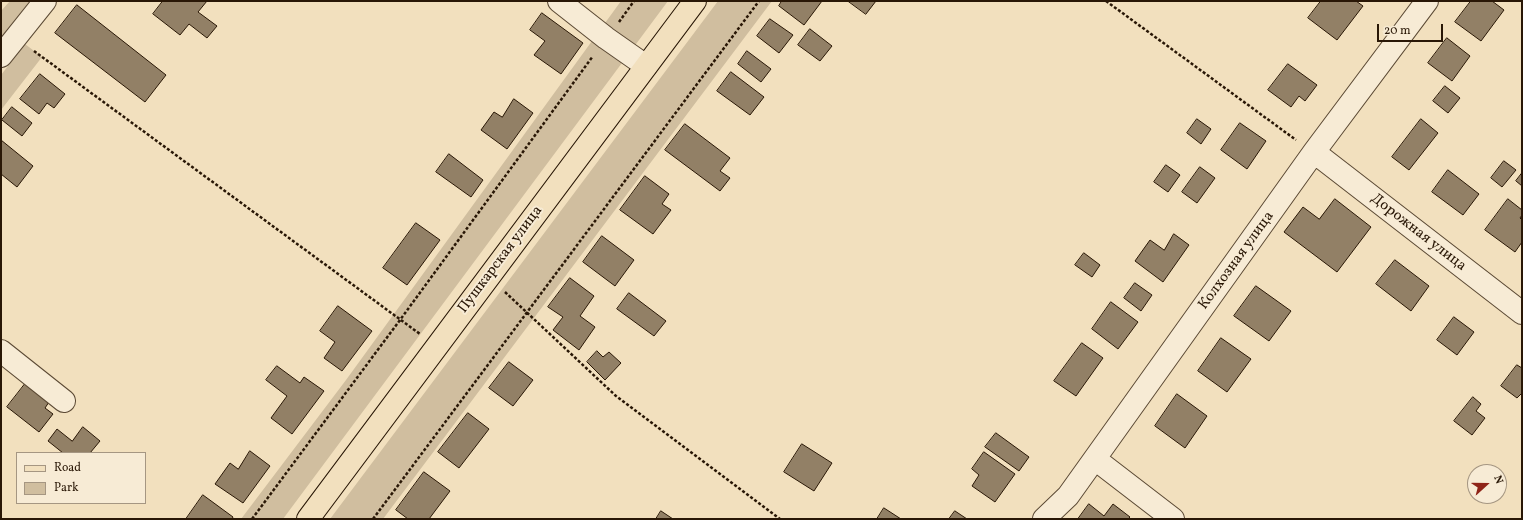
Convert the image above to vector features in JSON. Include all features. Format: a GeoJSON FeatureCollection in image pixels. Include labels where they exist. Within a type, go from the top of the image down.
{"type":"FeatureCollection","features":[{"type":"Feature","properties":{"kind":"main road","name":"Пушкарская улица"},"geometry":{"type":"LineString","coordinates":[[308,519],[695,1]]}},
{"type":"Feature","properties":{"kind":"street"},"geometry":{"type":"LineString","coordinates":[[6,46],[45,1]]}},
{"type":"Feature","properties":{"kind":"street"},"geometry":{"type":"LineString","coordinates":[[559,1],[606,38],[646,66]]}},
{"type":"Feature","properties":{"kind":"street","name":"Колхозная улица"},"geometry":{"type":"LineString","coordinates":[[1044,519],[1068,496],[1314,152],[1427,1]]}},
{"type":"Feature","properties":{"kind":"street","name":"Дорожная улица"},"geometry":{"type":"LineString","coordinates":[[1314,152],[1522,313]]}},
{"type":"Feature","properties":{"kind":"street"},"geometry":{"type":"LineString","coordinates":[[1,351],[64,401]]}},
{"type":"Feature","properties":{"kind":"street"},"geometry":{"type":"LineString","coordinates":[[1095,459],[1173,519]]}},
{"type":"Feature","properties":{"kind":"path"},"geometry":{"type":"LineString","coordinates":[[252,519],[634,1]]}},
{"type":"Feature","properties":{"kind":"path"},"geometry":{"type":"LineString","coordinates":[[373,519],[759,1]]}},
{"type":"Feature","properties":{"kind":"path"},"geometry":{"type":"LineString","coordinates":[[1106,1],[1314,152]]}},
{"type":"Feature","properties":{"kind":"path"},"geometry":{"type":"LineString","coordinates":[[6,46],[437,346]]}},
{"type":"Feature","properties":{"kind":"path"},"geometry":{"type":"LineString","coordinates":[[488,277],[528,312],[616,396],[780,519]]}},
{"type":"Feature","properties":{"kind":"green space"},"geometry":{"type":"Polygon","coordinates":[[[10,1],[30,1],[1,38],[1,11],[10,1]]]}},
{"type":"Feature","properties":{"kind":"green space"},"geometry":{"type":"Polygon","coordinates":[[[621,1],[668,1],[283,519],[241,519],[346,380],[621,1]]]}},
{"type":"Feature","properties":{"kind":"green space"},"geometry":{"type":"Polygon","coordinates":[[[718,1],[772,1],[383,519],[330,519],[718,1]]]}},
{"type":"Feature","properties":{"kind":"green space"},"geometry":{"type":"Polygon","coordinates":[[[25,44],[42,57],[1,110],[1,75],[25,44]]]}},
{"type":"Feature","properties":{"kind":"building"},"geometry":{"type":"Polygon","coordinates":[[[163,1],[207,1],[198,12],[217,26],[207,38],[189,24],[180,35],[153,14],[163,1]]]}},
{"type":"Feature","properties":{"kind":"building"},"geometry":{"type":"Polygon","coordinates":[[[782,1],[822,1],[804,25],[779,6],[782,1]]]}},
{"type":"Feature","properties":{"kind":"building"},"geometry":{"type":"Polygon","coordinates":[[[848,1],[876,1],[866,14],[848,1]]]}},
{"type":"Feature","properties":{"kind":"building"},"geometry":{"type":"Polygon","coordinates":[[[1321,1],[1356,1],[1363,6],[1337,40],[1308,18],[1321,1]]]}},
{"type":"Feature","properties":{"kind":"building"},"geometry":{"type":"Polygon","coordinates":[[[1471,1],[1492,1],[1504,10],[1481,41],[1455,22],[1471,1]]]}},
{"type":"Feature","properties":{"kind":"building"},"geometry":{"type":"Polygon","coordinates":[[[77,5],[166,75],[145,102],[55,33],[77,5]]]}},
{"type":"Feature","properties":{"kind":"building"},"geometry":{"type":"Polygon","coordinates":[[[542,13],[583,43],[561,74],[534,55],[545,41],[530,30],[542,13]]]}},
{"type":"Feature","properties":{"kind":"building"},"geometry":{"type":"Polygon","coordinates":[[[770,19],[793,35],[779,53],[757,36],[770,19]]]}},
{"type":"Feature","properties":{"kind":"building"},"geometry":{"type":"Polygon","coordinates":[[[810,29],[832,46],[820,61],[798,45],[810,29]]]}},
{"type":"Feature","properties":{"kind":"building"},"geometry":{"type":"Polygon","coordinates":[[[1447,38],[1470,56],[1452,81],[1428,63],[1447,38]]]}},
{"type":"Feature","properties":{"kind":"building"},"geometry":{"type":"Polygon","coordinates":[[[747,51],[771,69],[761,82],[738,64],[747,51]]]}},
{"type":"Feature","properties":{"kind":"building"},"geometry":{"type":"Polygon","coordinates":[[[1288,64],[1317,85],[1305,101],[1299,96],[1291,107],[1268,90],[1288,64]]]}},
{"type":"Feature","properties":{"kind":"building"},"geometry":{"type":"Polygon","coordinates":[[[731,72],[764,97],[750,115],[717,91],[731,72]]]}},
{"type":"Feature","properties":{"kind":"building"},"geometry":{"type":"Polygon","coordinates":[[[40,74],[65,94],[54,108],[47,103],[39,114],[20,99],[40,74]]]}},
{"type":"Feature","properties":{"kind":"building"},"geometry":{"type":"Polygon","coordinates":[[[1445,86],[1460,98],[1448,113],[1433,101],[1445,86]]]}},
{"type":"Feature","properties":{"kind":"building"},"geometry":{"type":"Polygon","coordinates":[[[514,99],[533,113],[507,149],[481,130],[494,112],[502,117],[514,99]]]}},
{"type":"Feature","properties":{"kind":"building"},"geometry":{"type":"Polygon","coordinates":[[[12,107],[32,123],[22,136],[2,120],[12,107]]]}},
{"type":"Feature","properties":{"kind":"building"},"geometry":{"type":"Polygon","coordinates":[[[1197,119],[1211,129],[1201,144],[1187,133],[1197,119]]]}},
{"type":"Feature","properties":{"kind":"building"},"geometry":{"type":"Polygon","coordinates":[[[1421,119],[1438,133],[1409,170],[1392,157],[1421,119]]]}},
{"type":"Feature","properties":{"kind":"building"},"geometry":{"type":"Polygon","coordinates":[[[1240,123],[1266,141],[1247,169],[1221,150],[1240,123]]]}},
{"type":"Feature","properties":{"kind":"building"},"geometry":{"type":"Polygon","coordinates":[[[685,124],[730,158],[720,171],[730,178],[720,191],[665,150],[685,124]]]}},
{"type":"Feature","properties":{"kind":"building"},"geometry":{"type":"Polygon","coordinates":[[[1,140],[33,166],[17,187],[1,174],[1,140]]]}},
{"type":"Feature","properties":{"kind":"building"},"geometry":{"type":"Polygon","coordinates":[[[449,154],[483,180],[471,197],[436,172],[449,154]]]}},
{"type":"Feature","properties":{"kind":"building"},"geometry":{"type":"Polygon","coordinates":[[[1504,161],[1516,170],[1502,187],[1491,178],[1504,161]]]}},
{"type":"Feature","properties":{"kind":"building"},"geometry":{"type":"Polygon","coordinates":[[[1166,165],[1180,175],[1168,192],[1154,182],[1166,165]]]}},
{"type":"Feature","properties":{"kind":"building"},"geometry":{"type":"Polygon","coordinates":[[[1200,167],[1215,178],[1197,203],[1182,192],[1200,167]]]}},
{"type":"Feature","properties":{"kind":"building"},"geometry":{"type":"Polygon","coordinates":[[[1448,170],[1479,194],[1463,215],[1432,192],[1448,170]]]}},
{"type":"Feature","properties":{"kind":"building"},"geometry":{"type":"Polygon","coordinates":[[[1522,173],[1522,186],[1516,181],[1522,173]]]}},
{"type":"Feature","properties":{"kind":"building"},"geometry":{"type":"Polygon","coordinates":[[[645,176],[669,194],[662,204],[671,210],[653,234],[620,210],[645,176]]]}},
{"type":"Feature","properties":{"kind":"building"},"geometry":{"type":"Polygon","coordinates":[[[1335,199],[1371,227],[1337,272],[1284,232],[1303,207],[1319,219],[1335,199]]]}},
{"type":"Feature","properties":{"kind":"building"},"geometry":{"type":"Polygon","coordinates":[[[1508,199],[1522,210],[1522,215],[1520,218],[1522,220],[1522,242],[1515,252],[1485,230],[1508,199]]]}},
{"type":"Feature","properties":{"kind":"building"},"geometry":{"type":"Polygon","coordinates":[[[416,223],[440,240],[407,285],[383,268],[416,223]]]}},
{"type":"Feature","properties":{"kind":"building"},"geometry":{"type":"Polygon","coordinates":[[[1174,234],[1189,245],[1163,282],[1135,261],[1150,240],[1164,250],[1174,234]]]}},
{"type":"Feature","properties":{"kind":"building"},"geometry":{"type":"Polygon","coordinates":[[[602,236],[634,260],[615,286],[583,262],[602,236]]]}},
{"type":"Feature","properties":{"kind":"building"},"geometry":{"type":"Polygon","coordinates":[[[1084,253],[1100,265],[1092,277],[1075,265],[1084,253]]]}},
{"type":"Feature","properties":{"kind":"building"},"geometry":{"type":"Polygon","coordinates":[[[1395,260],[1429,286],[1411,311],[1376,284],[1395,260]]]}},
{"type":"Feature","properties":{"kind":"building"},"geometry":{"type":"Polygon","coordinates":[[[570,278],[594,296],[580,316],[595,327],[579,350],[553,330],[563,317],[548,307],[570,278]]]}},
{"type":"Feature","properties":{"kind":"building"},"geometry":{"type":"Polygon","coordinates":[[[1135,283],[1152,295],[1141,311],[1124,298],[1135,283]]]}},
{"type":"Feature","properties":{"kind":"building"},"geometry":{"type":"Polygon","coordinates":[[[1256,286],[1291,311],[1269,341],[1234,316],[1256,286]]]}},
{"type":"Feature","properties":{"kind":"building"},"geometry":{"type":"Polygon","coordinates":[[[629,293],[666,321],[654,336],[617,309],[629,293]]]}},
{"type":"Feature","properties":{"kind":"building"},"geometry":{"type":"Polygon","coordinates":[[[1111,302],[1138,322],[1118,349],[1092,329],[1111,302]]]}},
{"type":"Feature","properties":{"kind":"building"},"geometry":{"type":"Polygon","coordinates":[[[338,306],[372,331],[342,371],[324,358],[335,342],[320,331],[338,306]]]}},
{"type":"Feature","properties":{"kind":"building"},"geometry":{"type":"Polygon","coordinates":[[[1454,317],[1474,332],[1457,355],[1437,340],[1454,317]]]}},
{"type":"Feature","properties":{"kind":"building"},"geometry":{"type":"Polygon","coordinates":[[[1221,338],[1251,359],[1227,392],[1198,371],[1221,338]]]}},
{"type":"Feature","properties":{"kind":"building"},"geometry":{"type":"Polygon","coordinates":[[[1082,343],[1103,358],[1076,396],[1054,381],[1082,343]]]}},
{"type":"Feature","properties":{"kind":"building"},"geometry":{"type":"Polygon","coordinates":[[[597,351],[603,357],[609,352],[621,363],[605,380],[587,362],[597,351]]]}},
{"type":"Feature","properties":{"kind":"building"},"geometry":{"type":"Polygon","coordinates":[[[509,362],[533,380],[513,406],[489,388],[509,362]]]}},
{"type":"Feature","properties":{"kind":"building"},"geometry":{"type":"Polygon","coordinates":[[[1517,365],[1522,368],[1522,393],[1517,398],[1501,386],[1517,365]]]}},
{"type":"Feature","properties":{"kind":"building"},"geometry":{"type":"Polygon","coordinates":[[[277,366],[300,383],[304,377],[324,391],[292,434],[271,418],[287,396],[266,380],[277,366]]]}},
{"type":"Feature","properties":{"kind":"building"},"geometry":{"type":"Polygon","coordinates":[[[25,384],[49,402],[45,408],[53,414],[39,432],[7,407],[25,384]]]}},
{"type":"Feature","properties":{"kind":"building"},"geometry":{"type":"Polygon","coordinates":[[[1177,394],[1207,416],[1185,448],[1155,426],[1177,394]]]}},
{"type":"Feature","properties":{"kind":"building"},"geometry":{"type":"Polygon","coordinates":[[[1473,397],[1481,404],[1476,411],[1485,418],[1472,435],[1454,421],[1473,397]]]}},
{"type":"Feature","properties":{"kind":"building"},"geometry":{"type":"Polygon","coordinates":[[[468,413],[489,429],[459,468],[438,452],[468,413]]]}},
{"type":"Feature","properties":{"kind":"building"},"geometry":{"type":"Polygon","coordinates":[[[83,427],[100,441],[91,452],[62,452],[48,441],[57,429],[72,441],[83,427]]]}},
{"type":"Feature","properties":{"kind":"building"},"geometry":{"type":"Polygon","coordinates":[[[996,433],[1029,457],[1019,471],[985,447],[996,433]]]}},
{"type":"Feature","properties":{"kind":"building"},"geometry":{"type":"Polygon","coordinates":[[[802,444],[832,463],[814,491],[784,472],[802,444]]]}},
{"type":"Feature","properties":{"kind":"building"},"geometry":{"type":"Polygon","coordinates":[[[250,451],[270,466],[243,503],[215,484],[230,463],[238,469],[250,451]]]}},
{"type":"Feature","properties":{"kind":"building"},"geometry":{"type":"Polygon","coordinates":[[[984,452],[1015,474],[995,502],[972,486],[979,475],[972,469],[984,452]]]}},
{"type":"Feature","properties":{"kind":"building"},"geometry":{"type":"Polygon","coordinates":[[[424,472],[450,491],[429,519],[408,519],[396,510],[424,472]]]}},
{"type":"Feature","properties":{"kind":"building"},"geometry":{"type":"Polygon","coordinates":[[[203,495],[233,517],[232,519],[186,519],[203,495]]]}},
{"type":"Feature","properties":{"kind":"building"},"geometry":{"type":"Polygon","coordinates":[[[1089,504],[1104,516],[1113,504],[1130,517],[1128,519],[1078,519],[1089,504]]]}},
{"type":"Feature","properties":{"kind":"building"},"geometry":{"type":"Polygon","coordinates":[[[884,508],[901,519],[877,519],[884,508]]]}},
{"type":"Feature","properties":{"kind":"building"},"geometry":{"type":"Polygon","coordinates":[[[661,511],[673,519],[656,519],[661,511]]]}},
{"type":"Feature","properties":{"kind":"building"},"geometry":{"type":"Polygon","coordinates":[[[955,511],[967,519],[949,519],[955,511]]]}}]}
